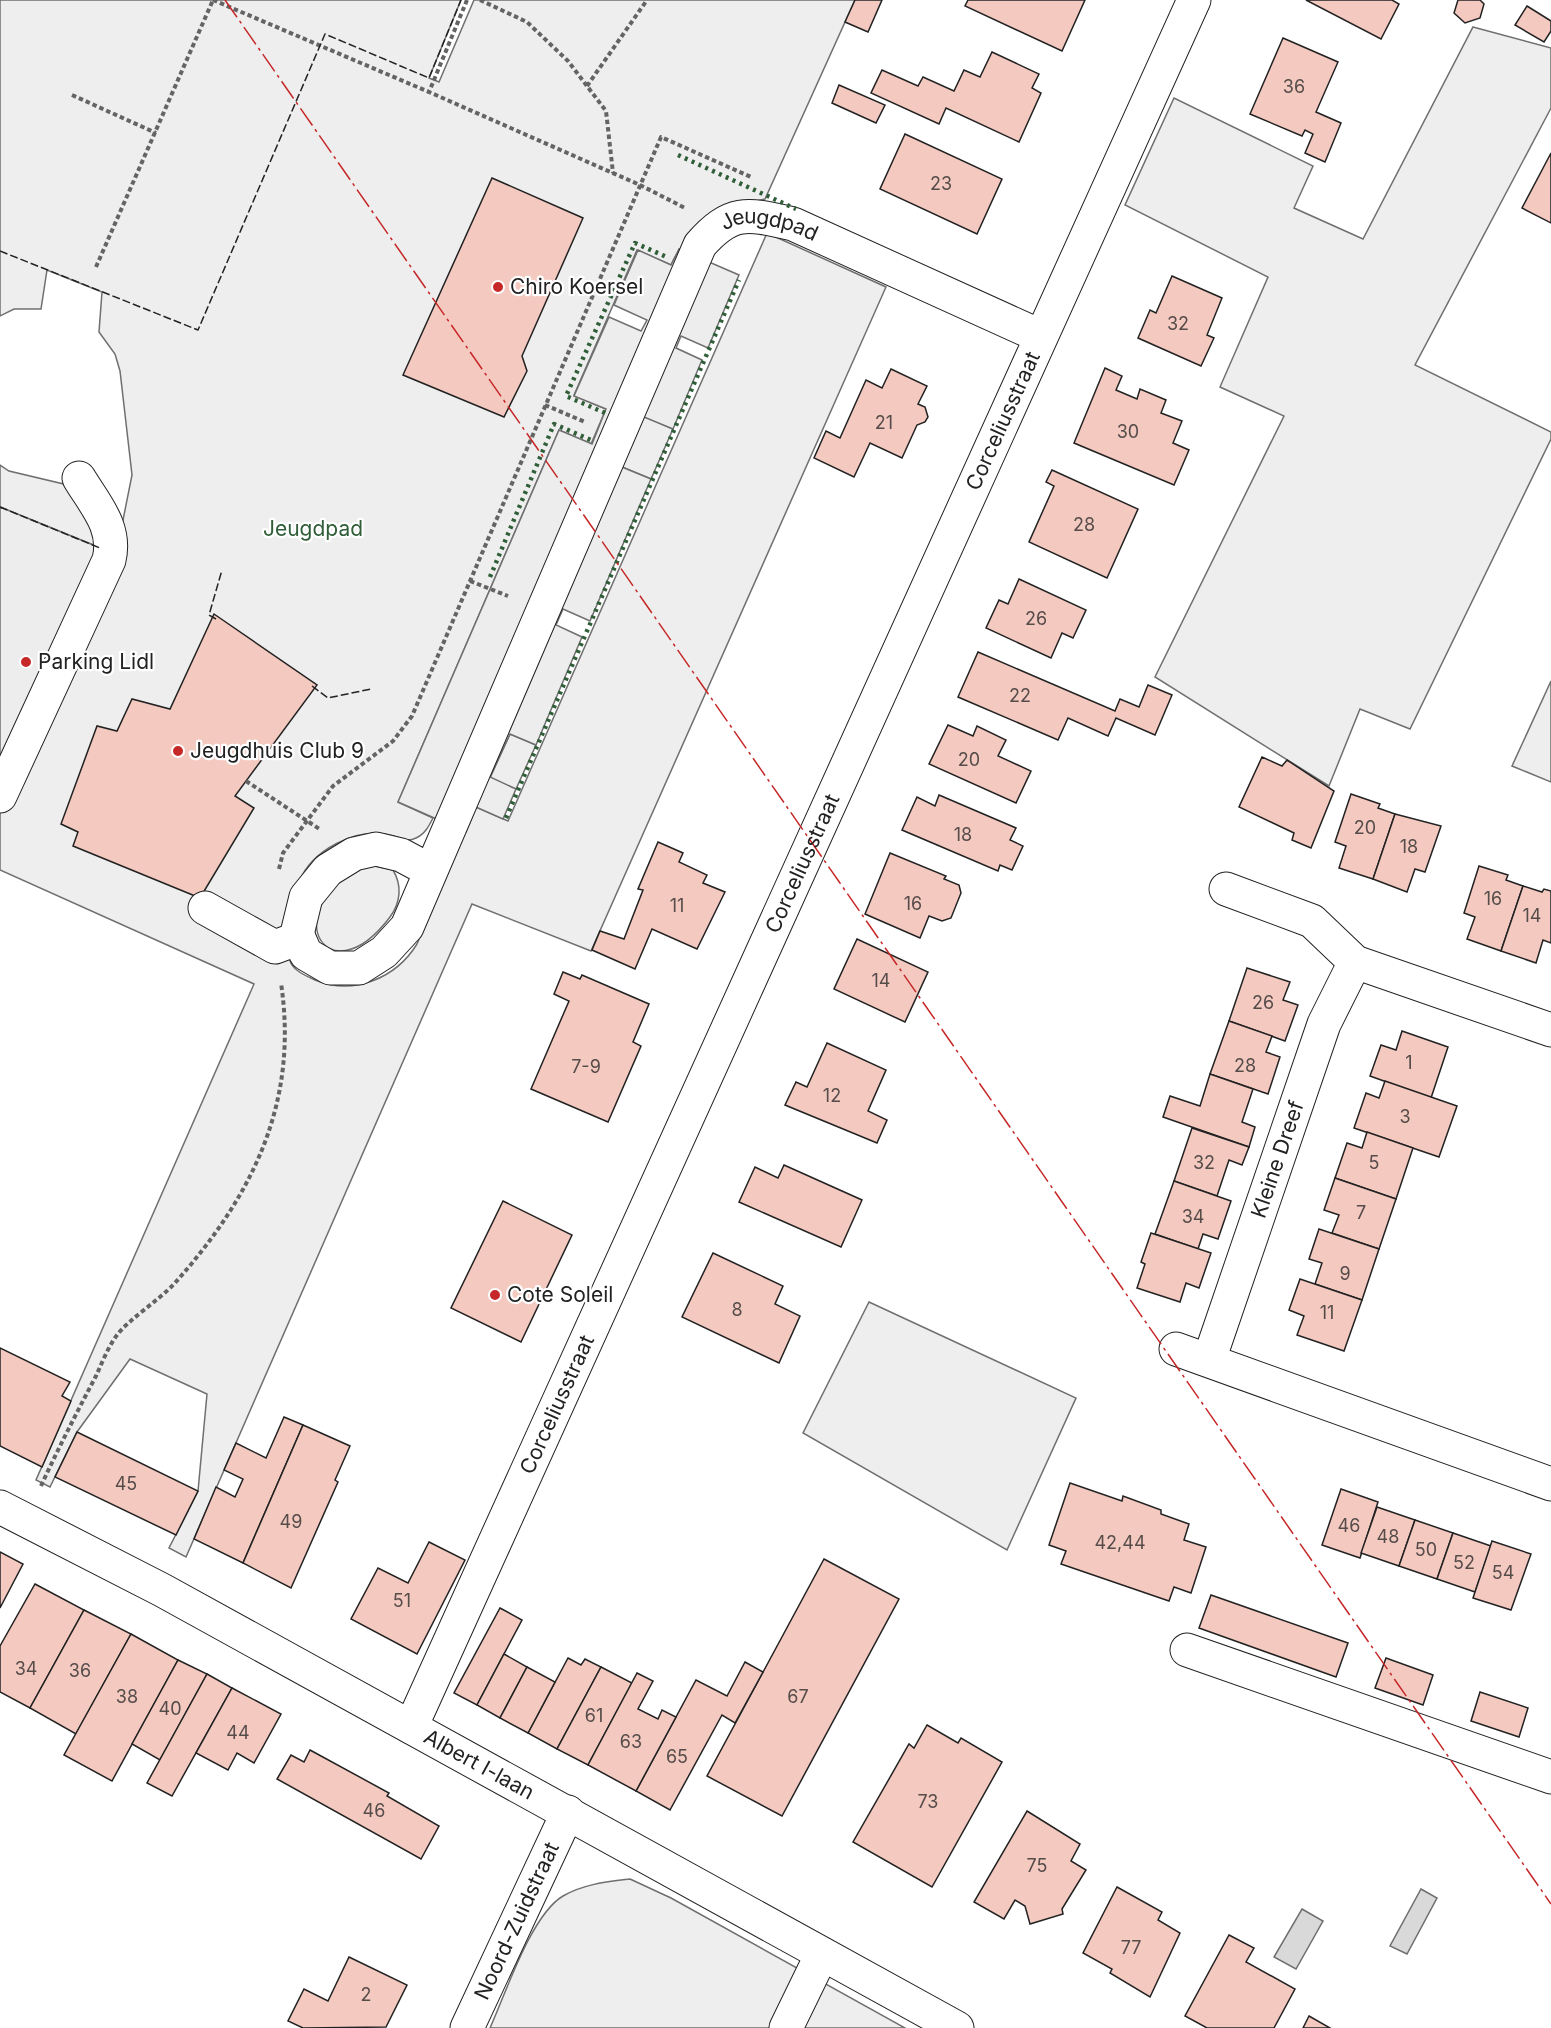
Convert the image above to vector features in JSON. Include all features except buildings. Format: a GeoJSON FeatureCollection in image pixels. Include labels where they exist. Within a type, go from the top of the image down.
{"type":"FeatureCollection","features":[{"type":"Feature","properties":{"kind":"street","name":"Corceliusstraat"},"geometry":{"type":"LineString","coordinates":[[411,1727],[1194,0]]}},
{"type":"Feature","properties":{"kind":"street","name":"Jeugdpad"},"geometry":{"type":"LineString","coordinates":[[299,938],[306,954],[330,968],[359,968],[384,952],[407,927],[700,245],[718,225],[752,215],[793,224],[1040,336]]}},
{"type":"Feature","properties":{"kind":"street"},"geometry":{"type":"LineString","coordinates":[[0,796],[111,552],[110,530],[78,478]]}},
{"type":"Feature","properties":{"kind":"street"},"geometry":{"type":"LineString","coordinates":[[205,908],[275,947],[299,938],[297,934],[306,897],[328,870],[354,854],[376,849],[401,855],[431,871]]}},
{"type":"Feature","properties":{"kind":"street"},"geometry":{"type":"LineString","coordinates":[[1226,889],[1312,921],[1355,962],[1551,1030]]}},
{"type":"Feature","properties":{"kind":"street","name":"Kleine Dreef"},"geometry":{"type":"LineString","coordinates":[[1209,1360],[1324,1024],[1355,962]]}},
{"type":"Feature","properties":{"kind":"street"},"geometry":{"type":"LineString","coordinates":[[1176,1349],[1551,1484]]}},
{"type":"Feature","properties":{"kind":"street","name":"Albert I-laan"},"geometry":{"type":"LineString","coordinates":[[0,1507],[114,1564],[568,1812],[952,2027]]}},
{"type":"Feature","properties":{"kind":"street"},"geometry":{"type":"LineString","coordinates":[[1187,1650],[1551,1778]]}},
{"type":"Feature","properties":{"kind":"street","name":"Noord-Zuidstraat"},"geometry":{"type":"LineString","coordinates":[[467,2028],[568,1812]]}},
{"type":"Feature","properties":{"kind":"street"},"geometry":{"type":"LineString","coordinates":[[786,2028],[822,1954]]}},
{"type":"Feature","properties":{"kind":"path"},"geometry":{"type":"LineString","coordinates":[[96,267],[213,0],[613,173],[718,225]]}},
{"type":"Feature","properties":{"kind":"path"},"geometry":{"type":"LineString","coordinates":[[429,92],[467,0]]}},
{"type":"Feature","properties":{"kind":"path"},"geometry":{"type":"LineString","coordinates":[[480,0],[527,22],[568,61],[606,111],[613,173]]}},
{"type":"Feature","properties":{"kind":"path"},"geometry":{"type":"LineString","coordinates":[[586,86],[646,0]]}},
{"type":"Feature","properties":{"kind":"path"},"geometry":{"type":"LineString","coordinates":[[72,95],[156,133]]}},
{"type":"Feature","properties":{"kind":"path"},"geometry":{"type":"LineString","coordinates":[[246,782],[305,822],[333,836],[354,854]]}},
{"type":"Feature","properties":{"kind":"green space","name":"Jeugdpad"},"geometry":{"type":"Polygon","coordinates":[[[0,0],[461,0],[429,78],[439,82],[474,0],[855,0],[765,199],[736,207],[709,220],[688,239],[671,265],[637,250],[574,395],[606,409],[591,444],[559,430],[398,802],[433,818],[428,827],[422,834],[412,839],[406,840],[377,833],[363,834],[337,843],[314,860],[305,870],[299,882],[283,928],[291,962],[299,972],[330,984],[359,985],[386,975],[408,956],[417,944],[476,807],[508,821],[767,233],[886,287],[591,951],[472,904],[186,1557],[169,1548],[198,1491],[207,1394],[130,1359],[77,1432],[50,1487],[36,1480],[254,984],[0,870],[0,812],[116,555],[132,475],[120,371],[115,354],[99,332],[102,292],[47,270],[41,309],[14,309],[0,316],[0,0]]]}},
{"type":"Feature","properties":{"kind":"green space"},"geometry":{"type":"Polygon","coordinates":[[[1473,27],[1551,48],[1551,108],[1415,365],[1551,432],[1551,439],[1410,729],[1360,709],[1329,786],[1155,677],[1284,416],[1220,387],[1268,277],[1125,205],[1174,98],[1313,166],[1294,208],[1363,239],[1473,27]]]}},
{"type":"Feature","properties":{"kind":"green space"},"geometry":{"type":"Polygon","coordinates":[[[644,416],[673,429],[651,479],[622,467],[644,416]]]}},
{"type":"Feature","properties":{"kind":"green space"},"geometry":{"type":"Polygon","coordinates":[[[0,465],[9,471],[72,486],[103,549],[0,507],[0,465]]]}},
{"type":"Feature","properties":{"kind":"green space"},"geometry":{"type":"Polygon","coordinates":[[[1551,681],[1551,782],[1512,766],[1551,681]]]}},
{"type":"Feature","properties":{"kind":"green space"},"geometry":{"type":"Polygon","coordinates":[[[510,734],[536,745],[516,789],[490,778],[510,734]]]}},
{"type":"Feature","properties":{"kind":"green space"},"geometry":{"type":"Polygon","coordinates":[[[370,865],[393,870],[399,888],[394,911],[366,941],[346,950],[330,948],[319,938],[317,921],[323,901],[340,882],[370,865]]]}},
{"type":"Feature","properties":{"kind":"green space"},"geometry":{"type":"Polygon","coordinates":[[[869,1302],[1076,1398],[1007,1550],[803,1433],[869,1302]]]}},
{"type":"Feature","properties":{"kind":"green space"},"geometry":{"type":"Polygon","coordinates":[[[630,1879],[671,1898],[905,2028],[490,2028],[530,1937],[551,1906],[563,1896],[579,1889],[595,1884],[630,1879]]]}},
{"type":"Feature","properties":{"kind":"shaded area"},"geometry":{"type":"Polygon","coordinates":[[[679,249],[739,275],[708,348],[681,336],[676,348],[702,360],[673,429],[644,417],[622,467],[651,479],[590,621],[563,609],[556,625],[582,637],[536,745],[510,734],[490,777],[516,789],[503,819],[476,807],[466,832],[398,802],[559,430],[592,444],[606,409],[574,396],[609,317],[641,331],[647,320],[614,305],[638,250],[671,265],[679,249]]]}},
{"type":"Feature","properties":{"kind":"shaded area","name":"Parking Lidl"},"geometry":{"type":"Polygon","coordinates":[[[0,507],[103,549],[0,776],[0,507]]]}},
{"type":"Feature","properties":{"kind":"shaded area"},"geometry":{"type":"Polygon","coordinates":[[[1421,1889],[1437,1898],[1407,1954],[1390,1946],[1421,1889]]]}},
{"type":"Feature","properties":{"kind":"shaded area"},"geometry":{"type":"Polygon","coordinates":[[[1302,1909],[1323,1921],[1296,1969],[1274,1957],[1302,1909]]]}},
{"type":"Feature","properties":{"kind":"hedge"},"geometry":{"type":"LineString","coordinates":[[678,155],[796,209]]}},
{"type":"Feature","properties":{"kind":"hedge"},"geometry":{"type":"LineString","coordinates":[[605,413],[566,396],[635,243],[669,258]]}},
{"type":"Feature","properties":{"kind":"hedge"},"geometry":{"type":"LineString","coordinates":[[506,818],[739,280]]}},
{"type":"Feature","properties":{"kind":"hedge"},"geometry":{"type":"LineString","coordinates":[[490,577],[554,424],[593,441]]}},
{"type":"Feature","properties":{"kind":"fence"},"geometry":{"type":"LineString","coordinates":[[0,251],[198,330],[325,34],[429,78],[461,0]]}},
{"type":"Feature","properties":{"kind":"fence"},"geometry":{"type":"LineString","coordinates":[[0,507],[100,548]]}},
{"type":"Feature","properties":{"kind":"fence"},"geometry":{"type":"LineString","coordinates":[[216,619],[209,615],[222,570]]}},
{"type":"Feature","properties":{"kind":"fence"},"geometry":{"type":"LineString","coordinates":[[312,686],[328,698],[371,689]]}},
{"type":"Feature","properties":{"kind":"power"},"geometry":{"type":"LineString","coordinates":[[225,0],[1551,1904]]}},
{"type":"Feature","properties":{"kind":"place","name":"Chiro Koersel"},"geometry":{"type":"Point","coordinates":[498,287]}},
{"type":"Feature","properties":{"kind":"place","name":"Parking Lidl"},"geometry":{"type":"Point","coordinates":[26,662]}},
{"type":"Feature","properties":{"kind":"place","name":"Jeugdhuis Club 9"},"geometry":{"type":"Point","coordinates":[178,751]}},
{"type":"Feature","properties":{"kind":"place","name":"Cote Soleil"},"geometry":{"type":"Point","coordinates":[495,1295]}}]}
